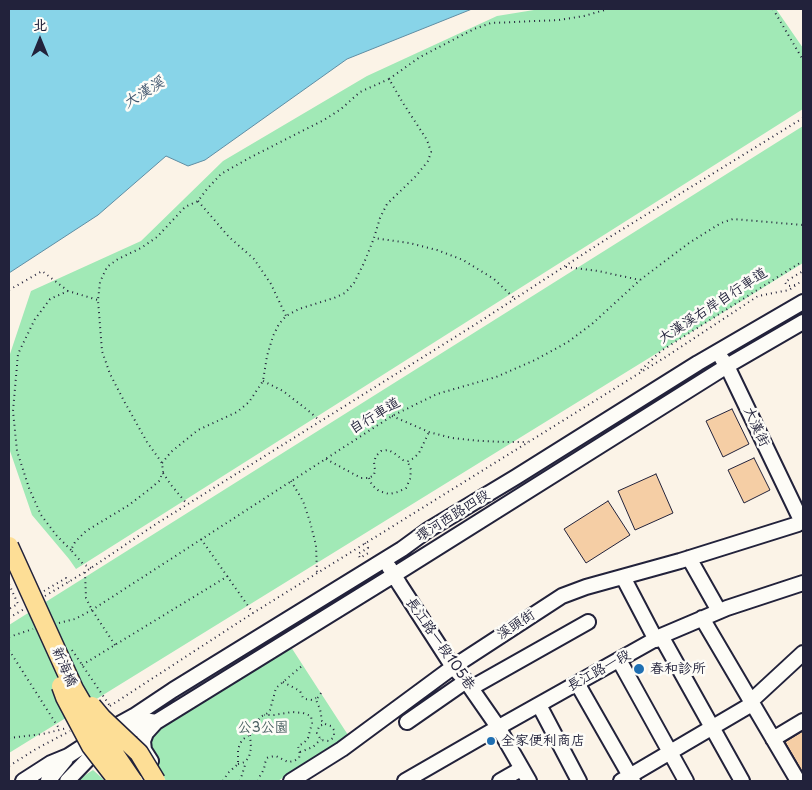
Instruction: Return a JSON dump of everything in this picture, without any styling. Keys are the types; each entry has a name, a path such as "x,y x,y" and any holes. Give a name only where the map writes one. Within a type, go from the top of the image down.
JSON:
{"main road":[{"name":"新海橋","path":"9,546 84,707 133,781"},
{"name":"新海橋","path":"9,567 65,697 91,746 118,781"},
{"path":"64,665 102,718 139,752 156,781"}],"street":[{"name":"環河西路四段","path":"109,737 134,716 173,690 402,549 428,530 516,478 698,363 803,302"},
{"name":"環河西路四段","path":"109,737 150,722 156,722 727,366 803,322"},
{"name":"大漢街","path":"717,352 727,366 800,518 798,524 772,533"},
{"name":"溪頭街","path":"292,781 342,750 453,667 562,596 586,587 772,533"},
{"path":"689,558 719,611"},
{"name":"長江路一段105巷","path":"385,559 453,667 469,685 498,727 525,775"},
{"path":"624,577 742,781"},
{"name":"長江路一段","path":"409,780 498,727 658,638 719,611 803,583"},
{"path":"702,618 751,703 799,777"},
{"path":"407,722 469,685 588,622"},
{"path":"577,683 628,780 751,703 803,653"},
{"path":"619,660 686,781"},
{"path":"539,705 579,781"},
{"path":"773,739 803,721"},
{"path":"156,722 143,741 144,750 163,781"},
{"path":"23,781 51,763 109,737"},
{"path":"67,781 109,737"},
{"path":"109,737 143,781"},
{"path":"48,781 68,756"},
{"path":"500,781 525,775"}],"path":[{"path":"187,504 171,485 163,472 162,463 135,422 110,374 102,351 98,300 100,282 106,267 157,237 186,207 198,201 221,174 250,157 324,120 341,109 360,92 389,79 420,57 474,29 491,23 559,20 584,16 608,9"},
{"path":"773,9 803,60"},
{"path":"162,463 198,430 237,412 249,402 263,381 267,356 273,336 279,324 286,316 299,309 345,293 354,283 364,263 387,204 416,176 428,161 431,152 428,140 389,79"},
{"path":"43,598 187,504 515,299 614,234 803,118"},
{"path":"198,201 229,237 254,258 271,284 286,316"},
{"name":"自行車道","path":"54,624 75,619 92,610 392,416 437,394 496,376 535,360 568,342 592,324 640,280 689,243 721,224 732,219 803,225"},
{"path":"374,238 409,243 437,250 463,260 494,279 515,299"},
{"name":"大漢溪右岸自行車道","path":"638,374 660,351 803,261"},
{"path":"565,266 640,280"},
{"path":"9,290 42,271 68,291 98,300"},
{"path":"795,285 789,286 785,282 803,271"},
{"path":"107,708 253,613 664,358 758,296 789,290 803,280"},
{"path":"68,291 50,299 34,319 18,354 13,411 17,451 29,488 42,515 57,536 83,564 91,568"},
{"path":"263,381 283,392 320,421"},
{"path":"392,416 429,432 452,438 529,442"},
{"path":"326,459 361,478 370,478 374,475 376,456 381,451 388,450 403,460 408,461 419,453 429,432"},
{"path":"370,478 372,485 379,491 389,494 398,492 406,488 410,479 411,470 408,461"},
{"path":"71,550 75,542 86,531 129,505 152,488 163,472"},
{"path":"291,481 303,501 310,522 316,545 317,573"},
{"path":"201,539 253,613"},
{"path":"365,543 368,548 358,554 360,558 370,552"},
{"path":"85,572 86,598 115,645"},
{"path":"82,665 228,576"},
{"path":"43,591 66,578 69,582"},
{"path":"9,584 18,604 9,609"},
{"path":"9,618 26,608"},
{"path":"9,637 39,628"},
{"path":"71,649 110,706"},
{"path":"9,650 60,730"},
{"path":"238,764 238,749 242,740 250,734 260,717 270,710 276,688 303,665"},
{"path":"283,682 300,691 305,699 312,700 321,692"},
{"path":"316,698 322,721 333,728 333,738 328,741 318,736 319,726 325,724"},
{"path":"258,781 267,758 274,756 290,762 300,756 298,746 304,743 309,736 312,721 309,715 303,713 292,712 264,715"},
{"path":"9,738 43,734 68,728"},
{"path":"9,766 76,728"},
{"path":"240,781 251,748 250,734"},
{"path":"300,752 313,747 321,739"},
{"path":"223,781 228,773 238,764 243,764 247,760"}],"green space":[{"path":"540,9 776,9 803,48 803,109 76,569 32,515 9,448 9,357 31,291 141,241 223,161 367,76 497,16"},
{"path":"803,126 803,263 9,753 9,625"},
{"name":"公3公園","path":"291,647 348,735 278,781 166,781 151,757 148,741 156,731"},
{"path":"93,770 104,781 76,781"}],"water":[{"name":"大漢溪","path":"9,9 472,9 347,59 205,160 188,166 166,156 98,215 9,273"}],"building":[{"path":"732,409 749,444 723,457 706,421"},
{"path":"754,458 770,490 744,503 728,470"},
{"path":"656,474 673,513 635,530 618,491"},
{"path":"608,501 630,535 586,563 564,529"},
{"path":"803,731 803,773 785,742"}],"place":[{"name":"春和診所","path":"639,669"},
{"name":"全家便利商店","path":"491,741"}]}
